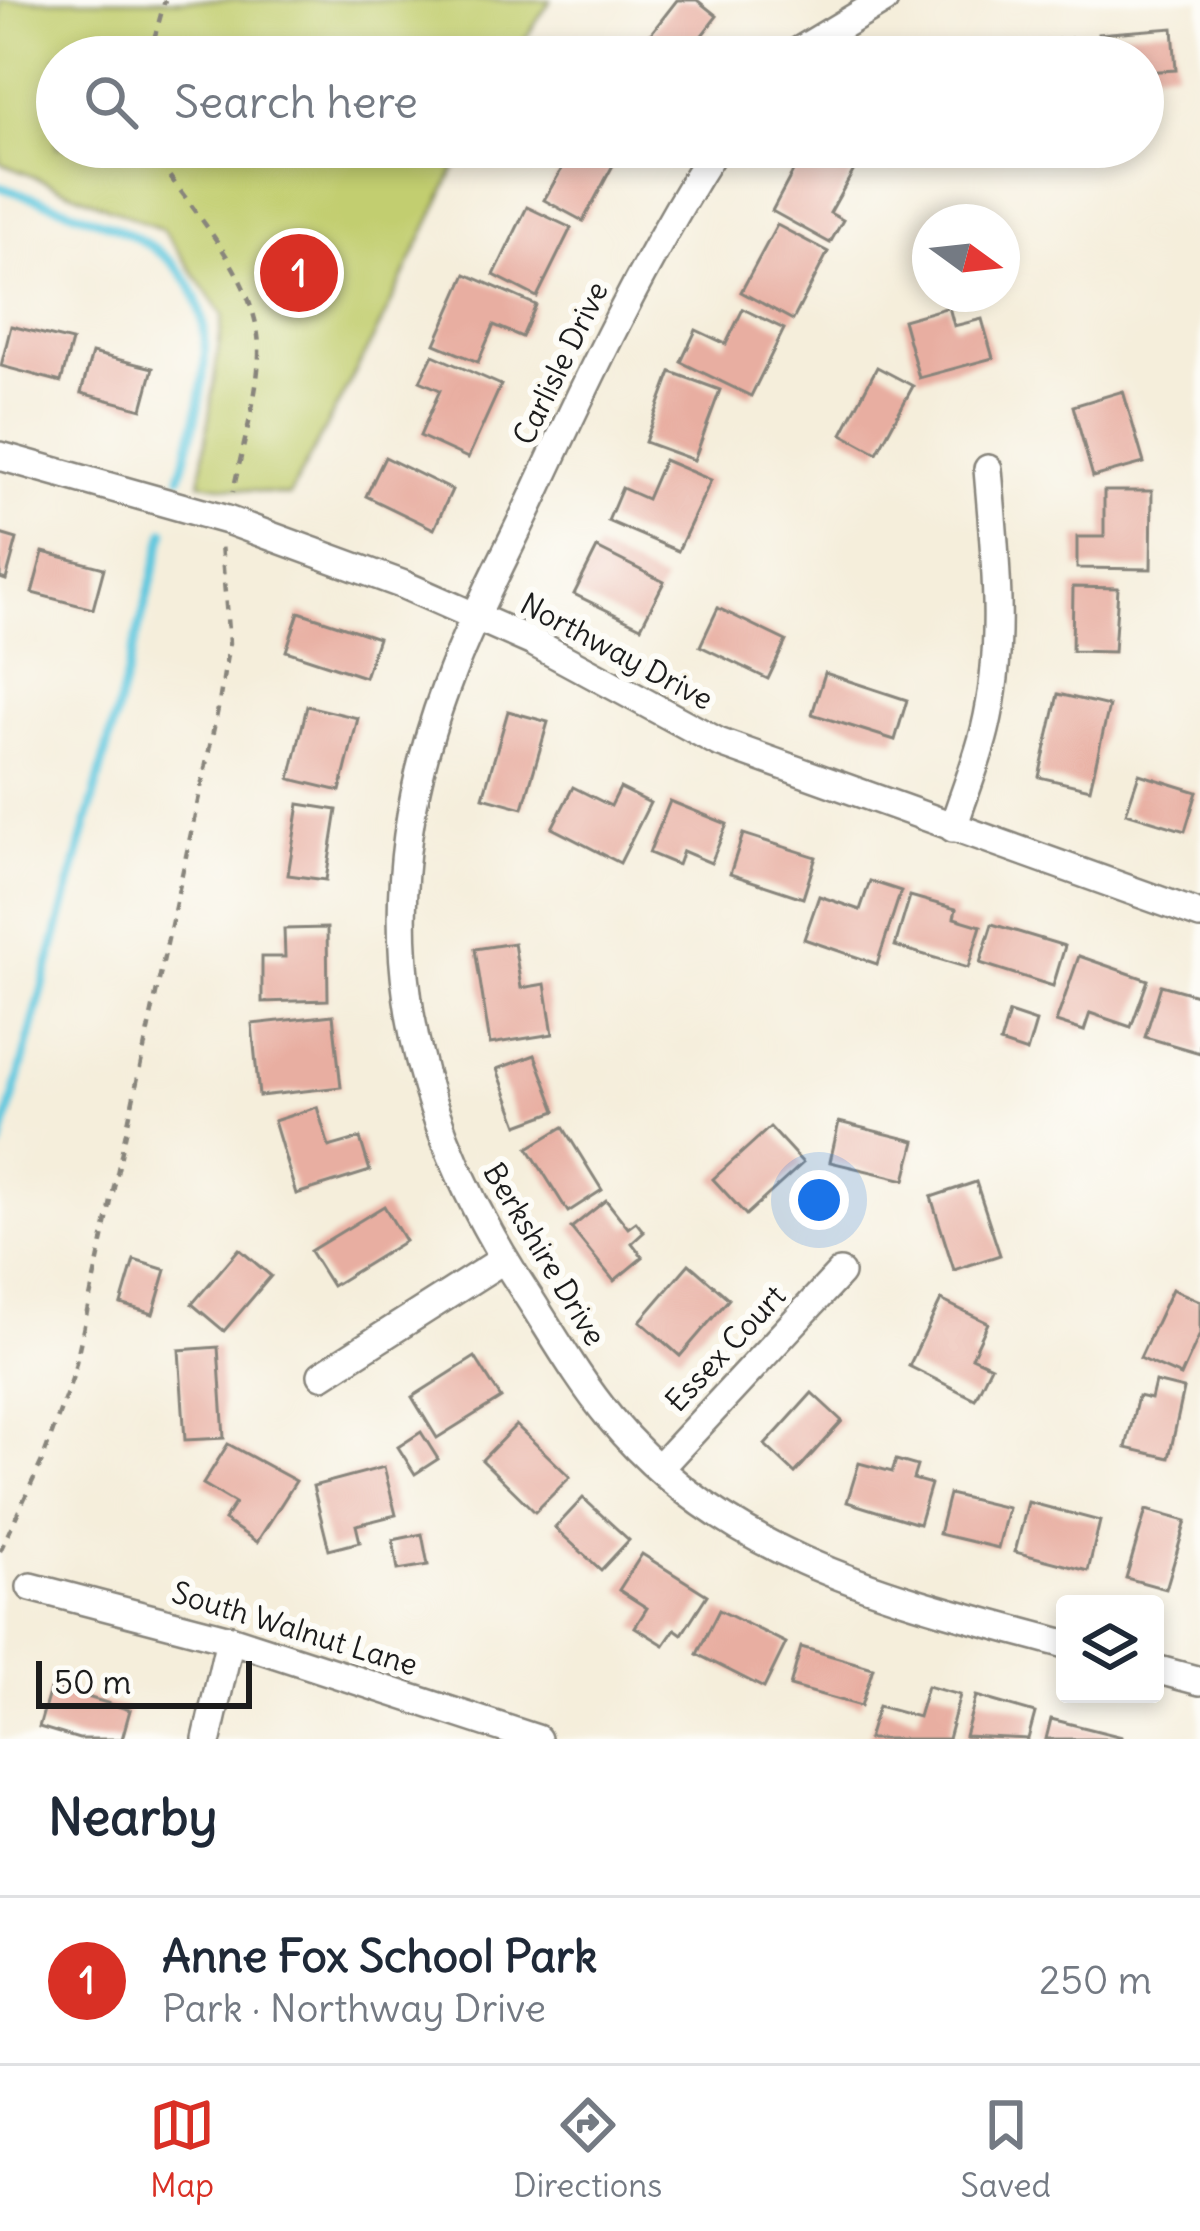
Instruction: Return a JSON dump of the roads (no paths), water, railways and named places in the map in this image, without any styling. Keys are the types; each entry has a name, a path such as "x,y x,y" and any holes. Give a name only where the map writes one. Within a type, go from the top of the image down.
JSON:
{"street":[{"path":"824,36 884,0"},
{"name":"Carlisle Drive","path":"476,615 609,332 704,168"},
{"name":"Northway Drive","path":"0,456 226,520 476,615 718,742 1200,916"},
{"path":"953,828 985,731 993,683 998,589 988,469"},
{"name":"Berkshire Drive","path":"476,615 430,736 406,854 401,912 411,1037 425,1094 504,1259 609,1418 659,1468 744,1533 829,1576 1056,1641"},
{"path":"322,1375 504,1259"},
{"name":"Essex Court","path":"659,1468 840,1273"},
{"name":"South Walnut Lane","path":"31,1587 230,1639 537,1739"},
{"path":"208,1739 230,1639"},
{"path":"1164,1671 1200,1681"}],"waterway":[{"path":"0,187 114,227 155,249 183,275 200,308 205,351 198,406 180,476"},
{"path":"0,1147 165,531"}],"place":[{"name":"Anne Fox School Park","path":"299,273"}]}
